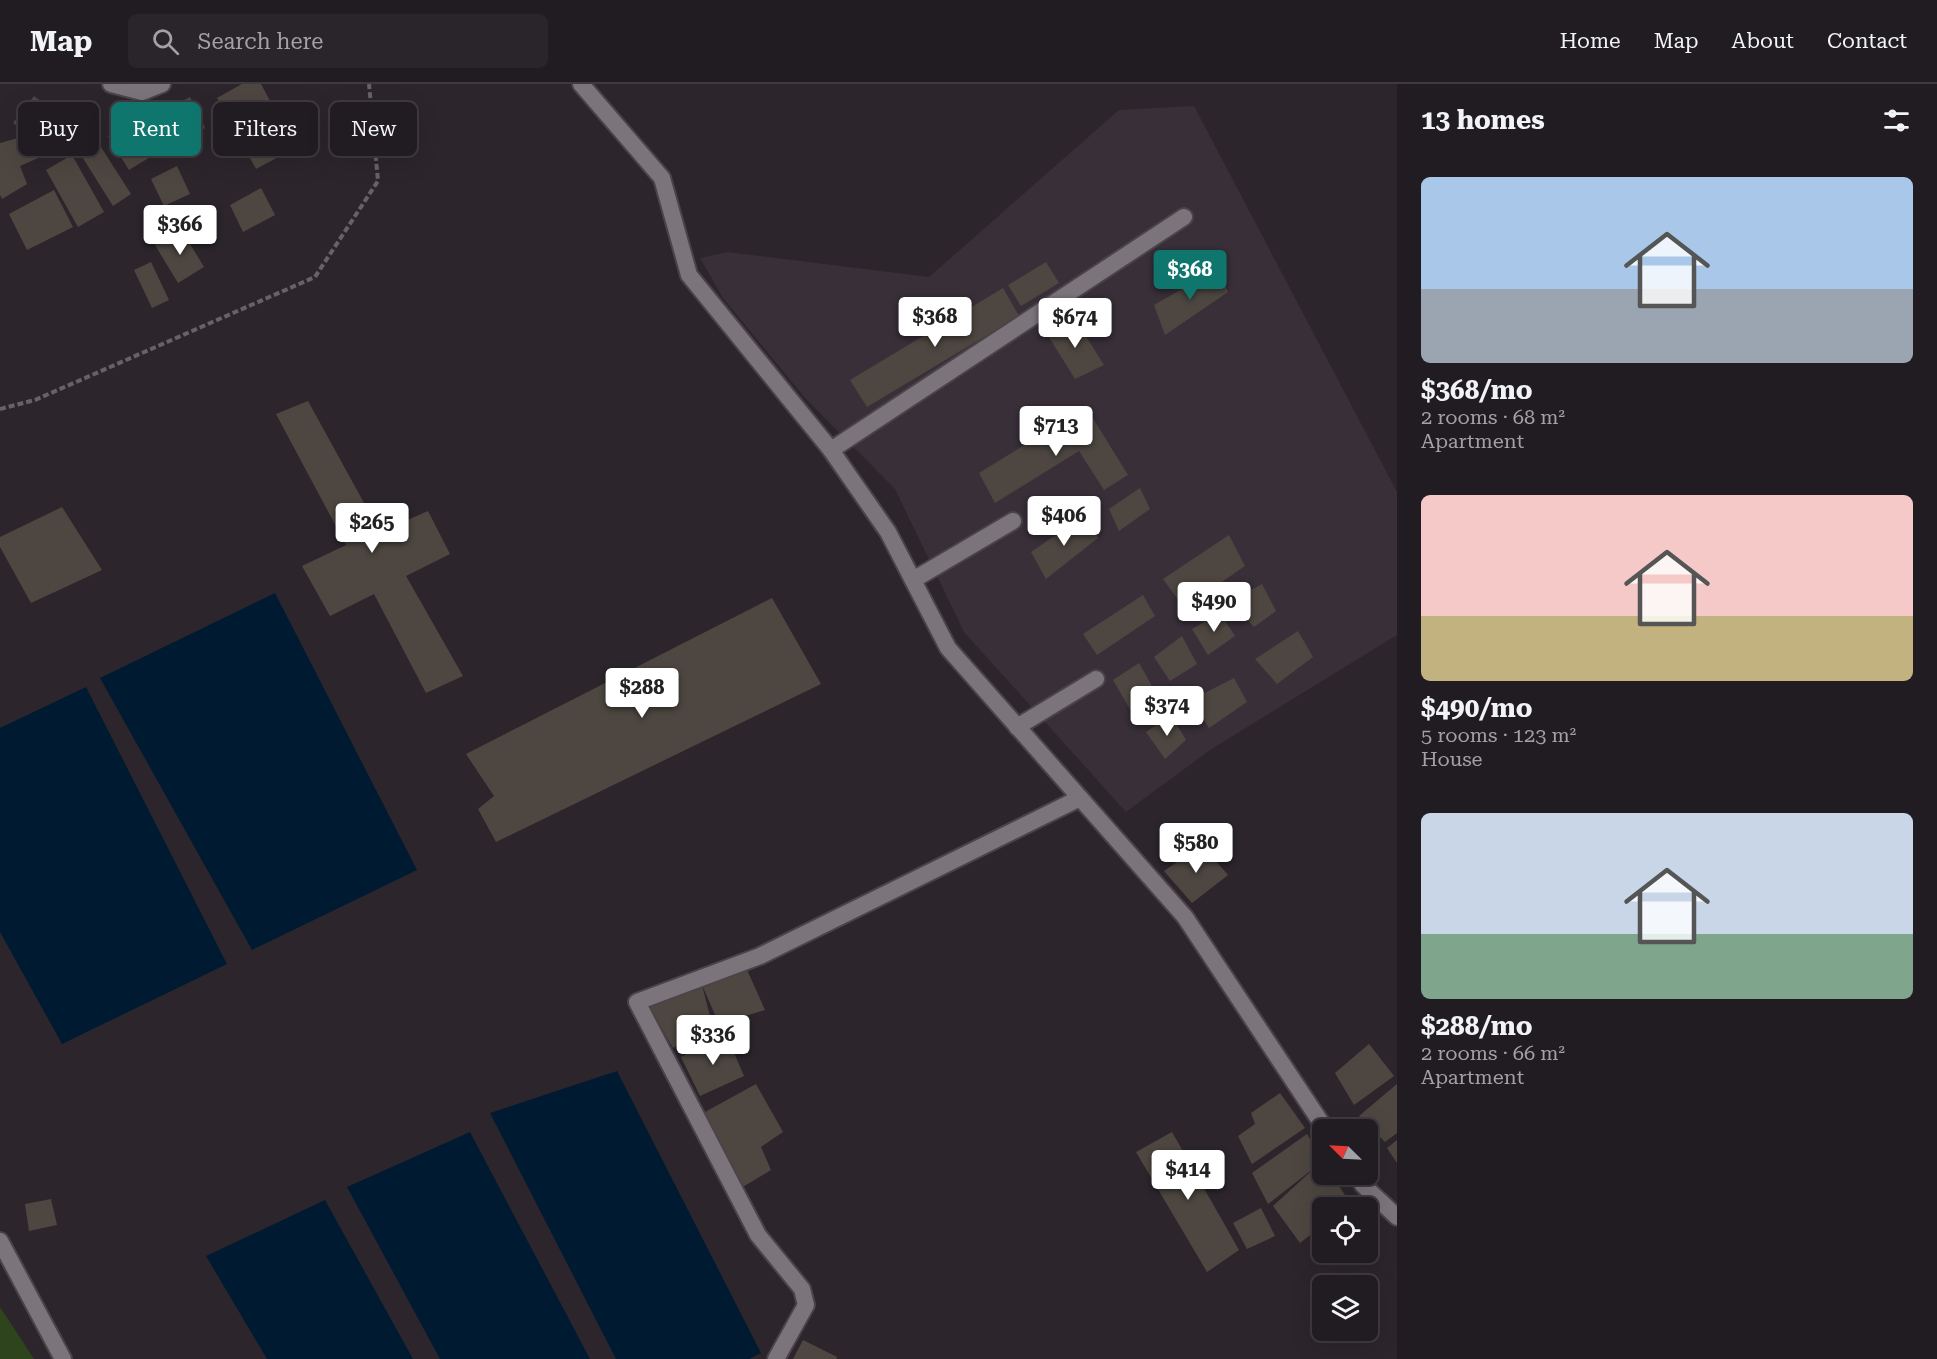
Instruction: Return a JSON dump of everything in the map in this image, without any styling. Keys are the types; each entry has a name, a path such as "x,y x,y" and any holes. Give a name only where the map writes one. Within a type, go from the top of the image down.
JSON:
{"street":[{"path":"111,84 142,92 162,84"},
{"path":"581,84 662,178 689,275 831,450 888,532 948,648 1185,917 1319,1119"},
{"path":"831,450 1184,216"},
{"path":"913,580 1013,521"},
{"path":"1017,727 1096,679"},
{"path":"776,1359 806,1305 802,1289 758,1235 637,1002 760,956 1080,798"},
{"path":"1363,1185 1397,1217"},
{"path":"0,1241 63,1359"}],"path":[{"path":"0,409 35,400 315,277 378,181 369,84"}],"shaded area":[{"path":"1194,106 1397,492 1397,635 1210,750 1126,812 964,632 895,489 805,398 723,298 700,258 727,252 929,277 1119,110"}],"green space":[{"path":"0,1307 34,1359 0,1359"}],"water":[{"path":"275,593 417,870 252,950 100,678"},
{"path":"86,687 227,964 62,1044 0,932 0,728"},
{"path":"617,1071 761,1353 749,1359 616,1359 490,1113"},
{"path":"470,1132 590,1359 440,1359 347,1187"},
{"path":"325,1200 413,1359 267,1359 206,1256"}],"building":[{"path":"242,84 261,84 271,102 219,102 217,98"},
{"path":"34,96 42,102 29,102"},
{"path":"190,97 192,102 180,102"},
{"path":"18,117 18,127 13,123"},
{"path":"18,138 18,156 43,156 20,166 27,184 2,199 0,195 0,143"},
{"path":"99,144 131,194 113,206 82,156 99,156"},
{"path":"73,156 104,212 78,227 46,170"},
{"path":"120,156 152,156 129,170"},
{"path":"249,156 280,156 256,169"},
{"path":"177,166 190,194 164,206 151,179"},
{"path":"261,188 275,215 243,232 230,205"},
{"path":"54,190 73,227 27,250 9,214"},
{"path":"181,229 204,267 178,283 155,245"},
{"path":"151,262 169,300 152,308 134,270"},
{"path":"1046,262 1059,283 1021,306 1008,285"},
{"path":"1217,269 1228,292 1165,335 1154,305"},
{"path":"1003,288 1019,316 867,407 850,380"},
{"path":"1074,317 1104,365 1075,379 1047,334"},
{"path":"308,401 380,532 428,511 450,554 406,576 463,676 426,693 374,594 330,616 302,566 346,545 276,414"},
{"path":"1086,407 1128,475 1104,490 1079,451 995,503 979,473"},
{"path":"1140,488 1150,509 1119,531 1109,509"},
{"path":"62,507 102,570 31,603 0,547 0,537"},
{"path":"1085,515 1098,538 1046,579 1031,552"},
{"path":"1229,535 1245,566 1184,608 1163,579"},
{"path":"1262,584 1276,611 1254,627 1231,601"},
{"path":"1143,595 1155,616 1097,655 1083,634"},
{"path":"772,598 821,684 496,842 478,809 494,796 466,754"},
{"path":"1220,613 1235,636 1208,655 1192,629"},
{"path":"1298,631 1313,657 1277,684 1255,659"},
{"path":"1182,636 1197,664 1170,681 1154,657"},
{"path":"1139,663 1156,693 1131,711 1113,680"},
{"path":"1234,678 1247,702 1209,728 1191,700"},
{"path":"1171,715 1186,740 1165,759 1146,732"},
{"path":"1202,845 1228,875 1192,903 1164,871"},
{"path":"744,963 765,1010 719,1024 702,985 712,1024 673,1048 648,1004"},
{"path":"726,1034 744,1076 700,1096 681,1057"},
{"path":"1369,1044 1394,1076 1354,1105 1335,1073"},
{"path":"756,1084 783,1132 761,1147 771,1170 741,1188 705,1112"},
{"path":"1397,1084 1397,1133 1385,1142 1378,1135 1378,1119 1362,1119 1359,1116"},
{"path":"1280,1093 1305,1128 1252,1164 1238,1136 1255,1124 1251,1113"},
{"path":"1172,1132 1239,1250 1207,1272 1136,1152"},
{"path":"1307,1134 1312,1143 1312,1170 1268,1204 1252,1173"},
{"path":"1397,1140 1397,1163 1387,1148"},
{"path":"1312,1170 1312,1185 1338,1185 1346,1197 1312,1197 1312,1234 1300,1243 1273,1206"},
{"path":"51,1199 57,1225 29,1231 25,1204"},
{"path":"1261,1208 1275,1236 1247,1249 1233,1223"},
{"path":"803,1340 837,1357 836,1359 793,1359"}]}
